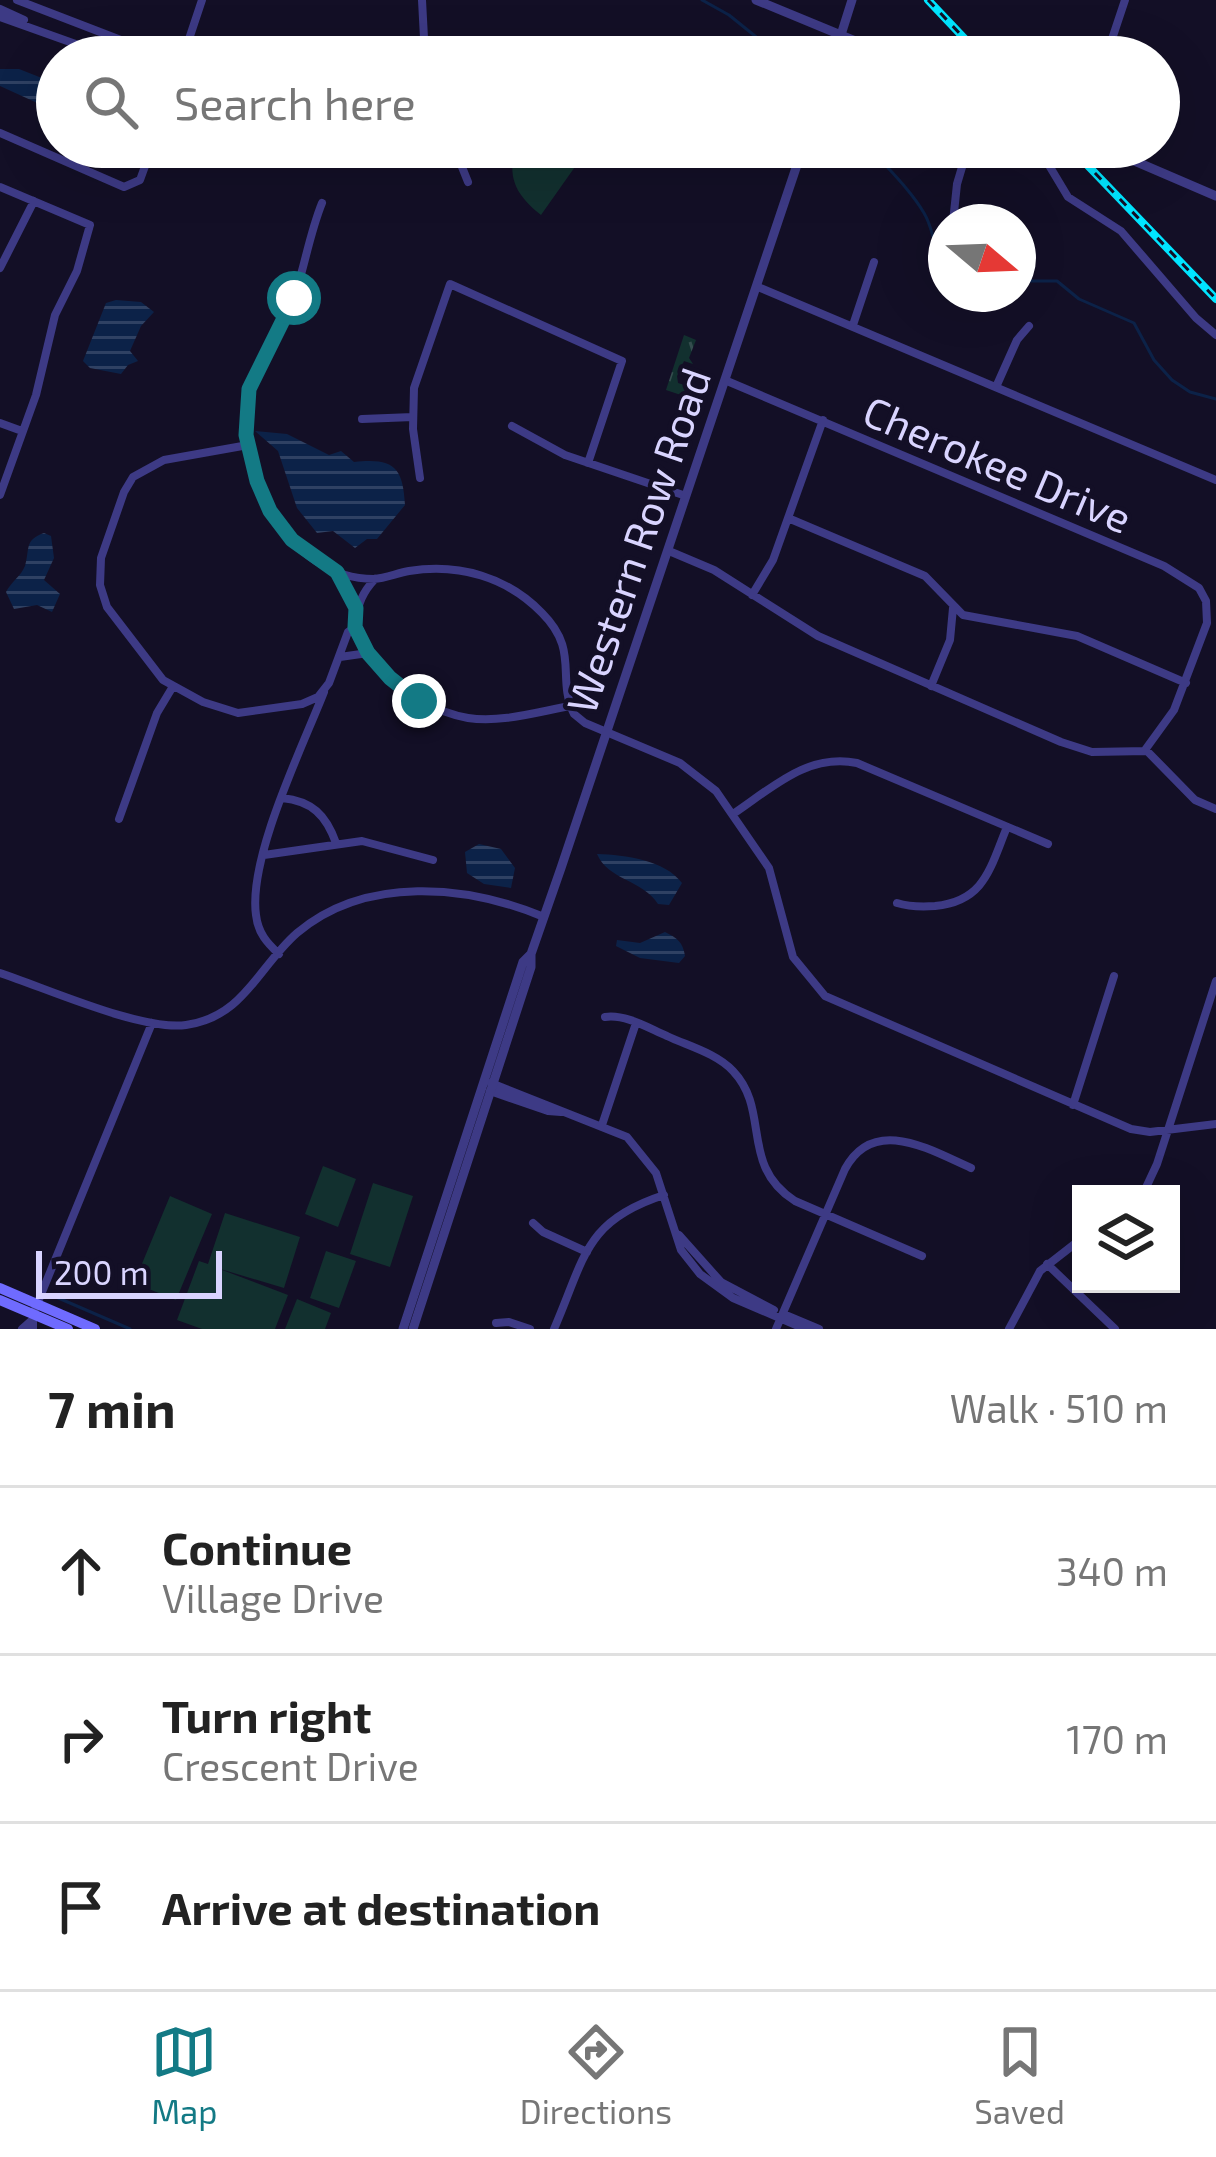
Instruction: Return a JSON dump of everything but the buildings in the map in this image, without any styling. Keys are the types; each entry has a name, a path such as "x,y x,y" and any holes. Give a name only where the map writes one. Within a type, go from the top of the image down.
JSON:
{"main road":[{"path":"0,1288 33,1317 95,1329"},
{"path":"0,1300 68,1329"}],"street":[{"path":"17,0 110,36"},
{"path":"190,36 202,0"},
{"path":"422,0 424,36"},
{"path":"756,0 841,35 852,0"},
{"path":"772,0 801,19"},
{"path":"1113,36 1125,0"},
{"path":"0,13 57,36"},
{"path":"0,133 36,149"},
{"path":"80,168 124,187 140,180 144,168"},
{"path":"462,168 468,182"},
{"name":"Western Row Road","path":"413,1329 523,962 531,954 544,917 796,168"},
{"path":"954,204 961,168"},
{"path":"1051,168 1068,197 1112,223 1216,335"},
{"path":"1151,168 1216,196"},
{"path":"0,187 90,225 52,327 36,395 0,495"},
{"path":"0,268 34,201"},
{"path":"322,203 289,310 249,389 248,446 260,490 275,519 302,550 337,572 375,579 421,569 453,568 484,575 538,609 561,638 570,706 577,718 696,773 733,814 775,880 793,957 825,996 1131,1129 1216,1124"},
{"path":"853,325 874,262"},
{"path":"419,478 413,417 416,379 448,284 622,361 588,463"},
{"path":"758,287 1216,480"},
{"path":"996,387 1017,340 1029,326"},
{"name":"Cherokee Drive","path":"727,381 1176,572 1199,588 1211,625"},
{"path":"362,419 413,417"},
{"path":"752,595 773,560 823,420"},
{"path":"0,423 22,431"},
{"path":"512,426 588,463 687,497"},
{"path":"248,446 164,460 140,471 124,493 105,545 99,576 107,607 172,688 220,709 242,713 302,704 324,691"},
{"path":"788,518 925,577 953,608 972,617 1077,636 1186,682"},
{"path":"669,551 714,570 818,636 931,686 1088,751 1145,750 1195,800 1216,808"},
{"path":"337,572 356,608"},
{"path":"375,579 360,595 355,627 368,653 412,696 449,713 495,719 570,706"},
{"path":"931,686 950,640 953,608"},
{"path":"1145,750 1174,710 1211,625"},
{"path":"279,954 263,938 256,919 255,890 282,798 348,632 355,627"},
{"path":"339,657 368,653"},
{"path":"119,819 157,713 172,688"},
{"path":"733,814 797,770 838,760 857,763 1048,844"},
{"path":"282,798 321,813 336,844"},
{"path":"897,903 915,907 952,904 972,894 984,880 1007,827"},
{"path":"264,855 376,843 433,860"},
{"path":"0,973 152,1023 186,1025 220,1015 248,993 297,934 329,914 398,892 471,894 544,917"},
{"path":"1073,1105 1114,976"},
{"path":"1147,1185 1216,981"},
{"path":"605,1017 637,1023 712,1056 734,1073 748,1096 768,1177 783,1193 922,1256"},
{"path":"22,1329 33,1317 152,1023"},
{"path":"602,1125 637,1023"},
{"path":"488,1086 627,1137 644,1153 677,1233 721,1282 805,1329"},
{"name":"Western Row Road","path":"403,1329 488,1086"},
{"path":"776,1329 849,1160 862,1147 879,1139 906,1141 970,1168"},
{"path":"554,1329 587,1252 613,1217 664,1195"},
{"path":"533,1222 543,1232 587,1252"},
{"path":"1009,1329 1027,1290 1047,1264 1072,1246"},
{"path":"1047,1264 1114,1329"},
{"path":"782,1316 820,1329"},
{"path":"496,1323 530,1329"}],"green space":[{"path":"512,168 574,168 541,215 516,186"},
{"path":"684,335 696,340 689,358 693,364 684,361 677,376 678,383 693,388 690,398 666,390"},
{"path":"323,1166 356,1179 338,1227 305,1214"},
{"path":"373,1183 413,1196 390,1267 350,1254"},
{"path":"170,1196 212,1214 176,1300 134,1283"},
{"path":"225,1213 300,1237 284,1288 217,1268 288,1295 275,1329 202,1329 177,1320 199,1261 208,1264"},
{"path":"326,1251 356,1261 339,1308 310,1298"},
{"path":"297,1299 331,1313 325,1329 285,1329"}],"water":[{"path":"0,69 36,76 36,102 0,86"},
{"path":"141,302 154,312 141,326 130,351 138,361 121,374 90,368 83,361 106,303"},
{"path":"255,431 287,434 329,455 341,451 354,462 387,464 402,481 405,505 377,539 367,539 355,548 333,531 317,533 297,508 278,451"},
{"path":"44,533 51,536 54,558 44,580 60,594 52,612 37,605 14,609 6,592 25,566 31,542"},
{"path":"479,844 501,849 515,868 511,888 484,884 467,873 465,852"},
{"path":"597,854 655,864 682,883 669,905 658,904 609,869"},
{"path":"665,932 683,947 685,956 679,963 640,958 616,946 617,940 640,943"}],"waterway":[{"path":"702,0 755,36"},
{"path":"888,168 928,220"},
{"path":"1036,281 1057,281 1079,299 1134,323 1154,360 1172,380 1190,392 1216,399"},
{"path":"56,1297 130,1329"}],"railway":[{"path":"928,0 962,36"},
{"path":"1090,168 1216,299"}],"route":[{"path":"294,298 249,389 246,435 257,481 270,511 292,540 337,572 356,608 355,627 368,653 419,701"}]}
